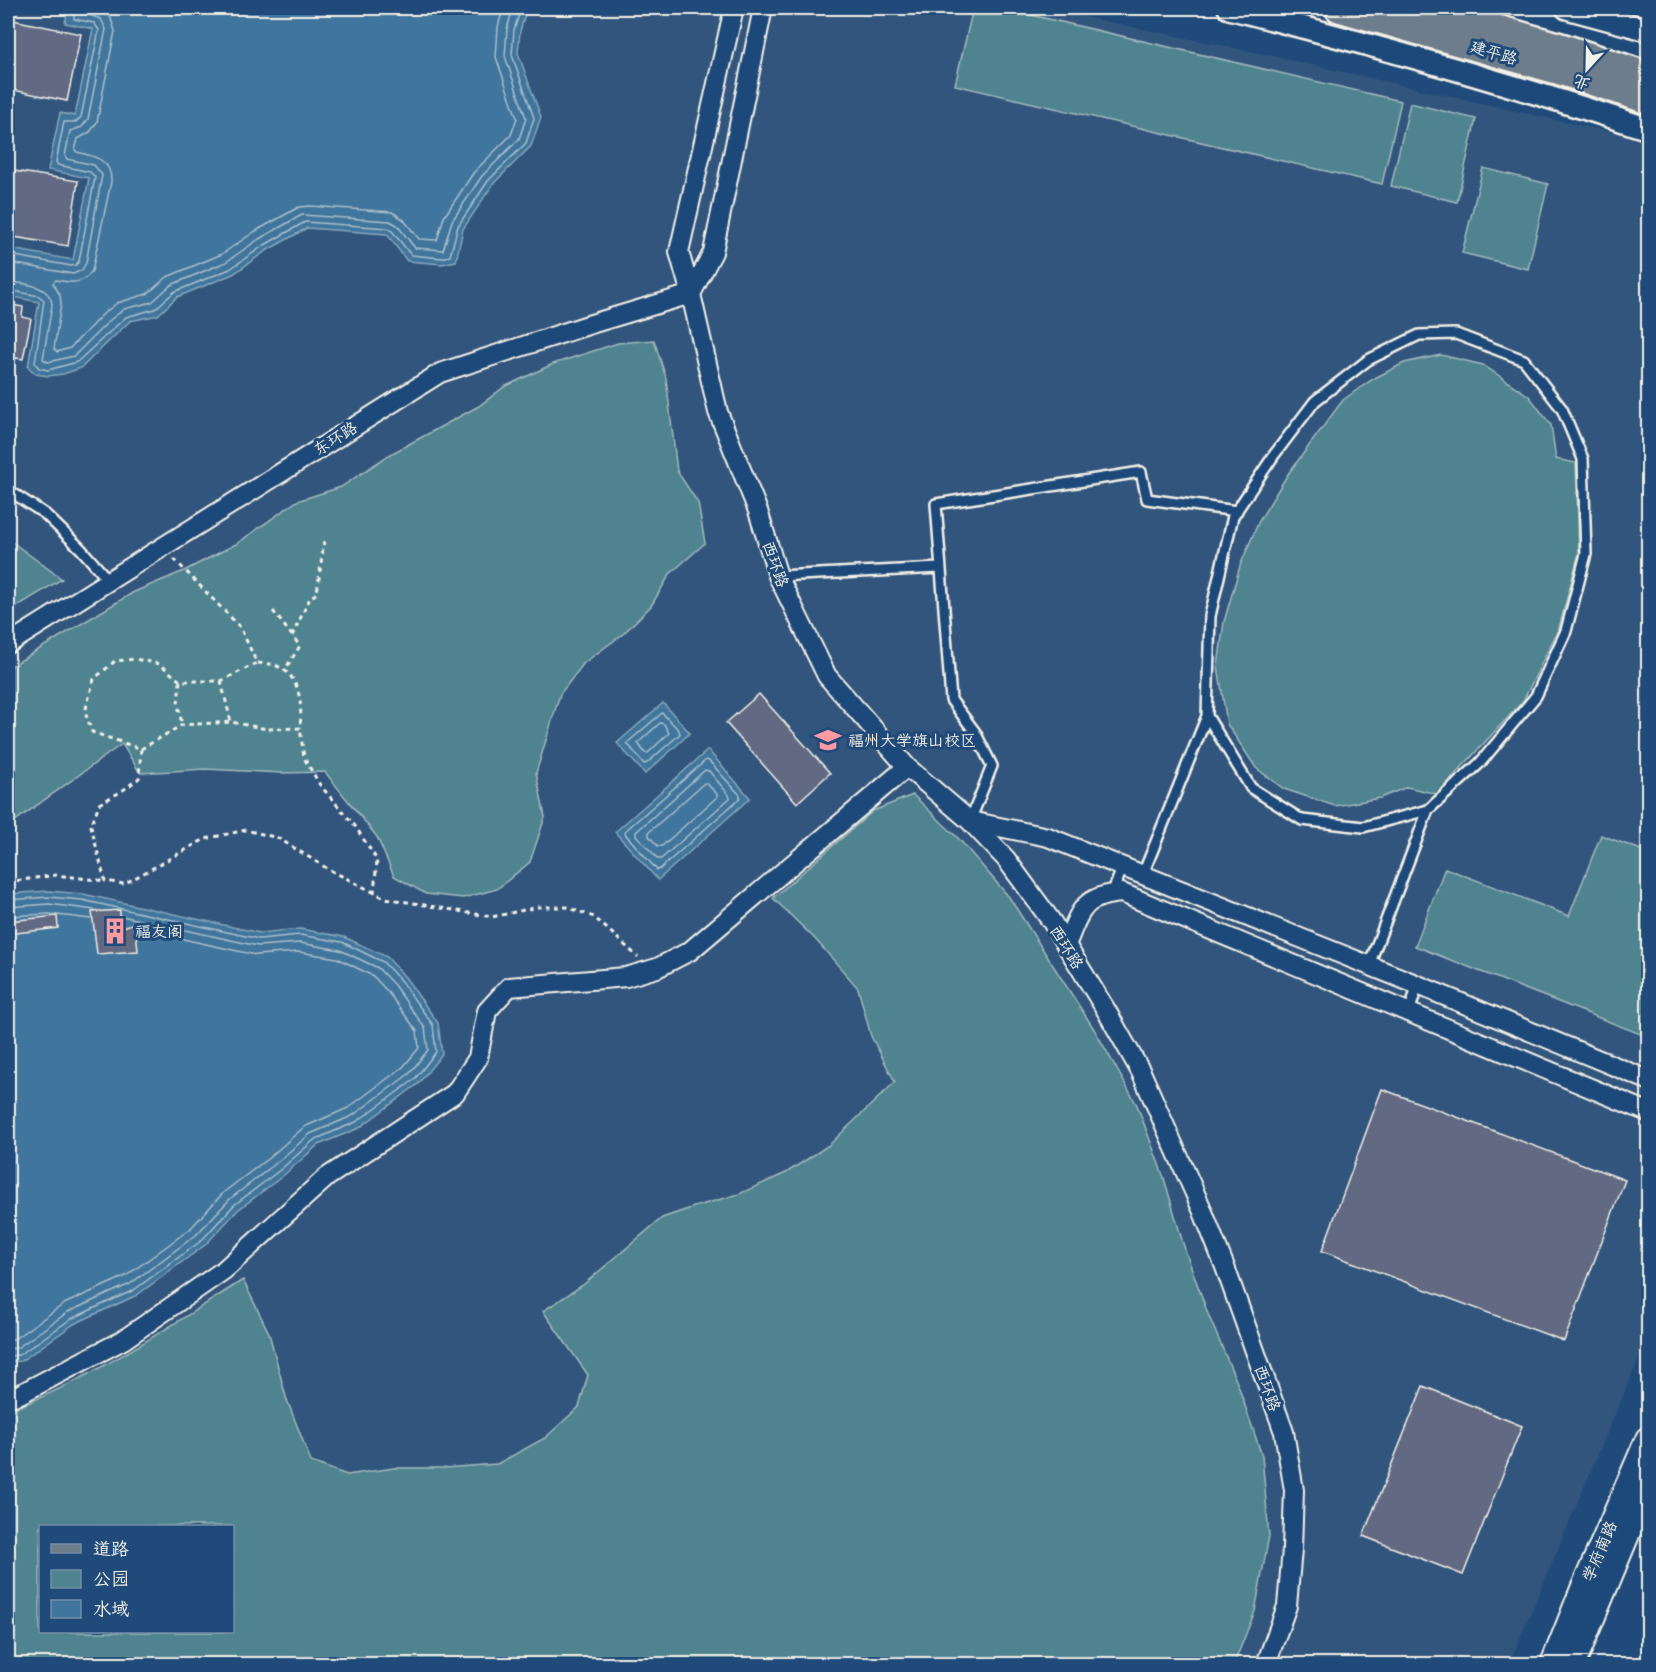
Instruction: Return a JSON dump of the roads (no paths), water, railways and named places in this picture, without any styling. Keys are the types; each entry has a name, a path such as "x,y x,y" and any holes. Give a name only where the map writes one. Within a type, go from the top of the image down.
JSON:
{"main road":[{"name":"建平路","path":"1339,8 1502,54 1648,100"},
{"name":"建平路","path":"1424,8 1564,48 1648,76"},
{"name":"学府南路","path":"1553,1665 1587,1579 1648,1439"},
{"name":"学府南路","path":"1573,1665 1648,1485"}],"street":[{"name":"西环路","path":"734,8 679,252 718,412 758,511 778,576 827,676 907,767 970,821 1006,859 1052,922 1141,1072 1225,1267 1284,1432 1294,1490 1292,1549 1287,1606 1266,1665"},
{"path":"691,294 713,252 763,8"},
{"path":"1229,8 1453,68 1549,96 1648,129"},
{"path":"1567,8 1648,30"},
{"name":"东环路","path":"8,644 440,373 691,294"},
{"path":"8,1398 123,1341 224,1270 327,1177 455,1093 478,1058 487,1011 509,987 626,977 650,970 690,951 907,767"},
{"path":"970,821 1048,837 1369,965 1648,1080"},
{"path":"1066,945 1082,908 1102,895 1122,893 1648,1112"}],"lane":[{"path":"1143,874 1207,716 1210,616 1233,516 1274,455 1315,401 1368,360 1419,335 1456,334 1524,360 1562,409 1583,459 1586,554 1566,631 1536,696 1480,764 1428,810 1363,827 1302,820 1251,788 1207,716"},
{"path":"970,821 992,766 975,732 951,700 936,504 1141,472 1148,499 1237,511"},
{"path":"8,490 45,514 81,549 109,581"},
{"path":"778,576 940,568"},
{"path":"1369,965 1428,810"},
{"path":"1112,894 1123,866"},
{"path":"1409,1012 1418,985"}],"water":[{"path":"68,8 527,8 520,31 518,53 541,117 531,146 493,184 463,229 456,261 442,264 407,261 387,234 307,228 266,251 233,274 177,297 158,315 130,321 81,368 48,376 36,374 28,367 39,302 8,296 8,263 11,249 73,260 89,178 48,170 60,113 75,116 93,29 65,23"},
{"path":"663,703 690,733 645,774 617,743"},
{"path":"708,750 750,798 658,880 615,832"},
{"path":"49,891 83,894 260,933 300,929 344,937 387,957 405,977 438,1023 442,1054 418,1084 359,1128 318,1145 284,1175 238,1210 205,1245 137,1295 74,1324 21,1361 8,1362 8,894"}],"place":[{"name":"福州大学旗山校区","path":"828,740"},
{"name":"福友阁","path":"115,931"}]}
